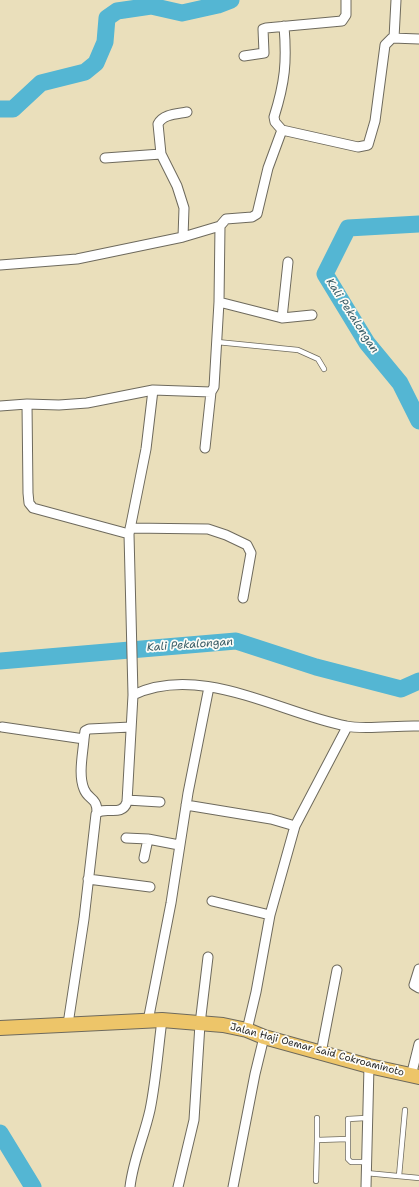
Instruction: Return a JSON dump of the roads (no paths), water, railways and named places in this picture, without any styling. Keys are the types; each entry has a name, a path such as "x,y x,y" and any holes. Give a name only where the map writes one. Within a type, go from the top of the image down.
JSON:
{"main road":[{"name":"Jalan Haji Oemar Said Cokroaminoto","path":"0,1028 68,1024 148,1022 162,1020 223,1025 247,1030 264,1037 368,1066 415,1077"}],"street":[{"path":"244,56 264,53 263,30 284,26 342,21 346,15 346,0"},
{"path":"394,38 396,0"},
{"path":"284,26 286,55 285,78 274,116 275,122 282,130 358,147 368,145 375,121 385,45 394,38 419,39"},
{"path":"183,237 184,208 180,194 161,154 158,129 160,120 187,112"},
{"path":"0,265 77,259 183,237 220,226 226,219 252,218 257,214 268,168 282,130"},
{"path":"105,158 161,154"},
{"path":"205,448 211,392 214,387 219,302 220,226"},
{"path":"282,318 288,262"},
{"path":"219,302 282,318 312,315"},
{"path":"0,406 87,402 153,390 211,392"},
{"path":"97,812 120,810 125,807 127,800 134,695 132,670 133,624 129,531 146,449 153,390"},
{"path":"27,404 28,493 29,503 33,508 129,531 208,529 226,535 247,545 251,554 242,598"},
{"path":"134,695 155,687 182,684 209,687 347,727 419,726"},
{"path":"148,1022 171,903 186,805 209,687"},
{"path":"2,727 84,739"},
{"path":"68,1024 95,817 97,812 96,802 84,789 82,776 85,731 89,728 131,727"},
{"path":"247,1030 256,992 270,915 295,826 347,727"},
{"path":"127,800 160,802"},
{"path":"186,805 271,819 295,826"},
{"path":"126,838 148,839 179,845"},
{"path":"144,858 148,839"},
{"path":"88,879 150,887"},
{"path":"212,901 270,915"},
{"path":"178,1187 194,1120 200,1024 208,957"},
{"path":"419,969 413,983 419,988"},
{"path":"321,1053 337,970"},
{"path":"130,1187 136,1154 152,1101 162,1020"},
{"path":"233,1187 255,1074 264,1037"},
{"path":"415,1077 419,1044"},
{"path":"366,1187 368,1066"}],"lane":[{"path":"217,342 298,350 318,359 324,369"},
{"path":"399,1176 405,1110"},
{"path":"316,1118 316,1181"},
{"path":"366,1118 348,1119 348,1159 351,1162 366,1162"},
{"path":"316,1140 348,1139"},
{"path":"366,1173 419,1178"}],"waterway":[{"path":"0,109 13,109 41,83 85,72 96,63 105,42 107,18 117,11 151,6 182,13 218,5 231,0"},
{"name":"Kali Pekalongan","path":"419,224 348,228 325,274 367,343 400,383 419,421"},
{"name":"Kali Pekalongan","path":"0,661 236,641 316,667 401,689 419,681"},
{"path":"0,1133 33,1187"}]}
